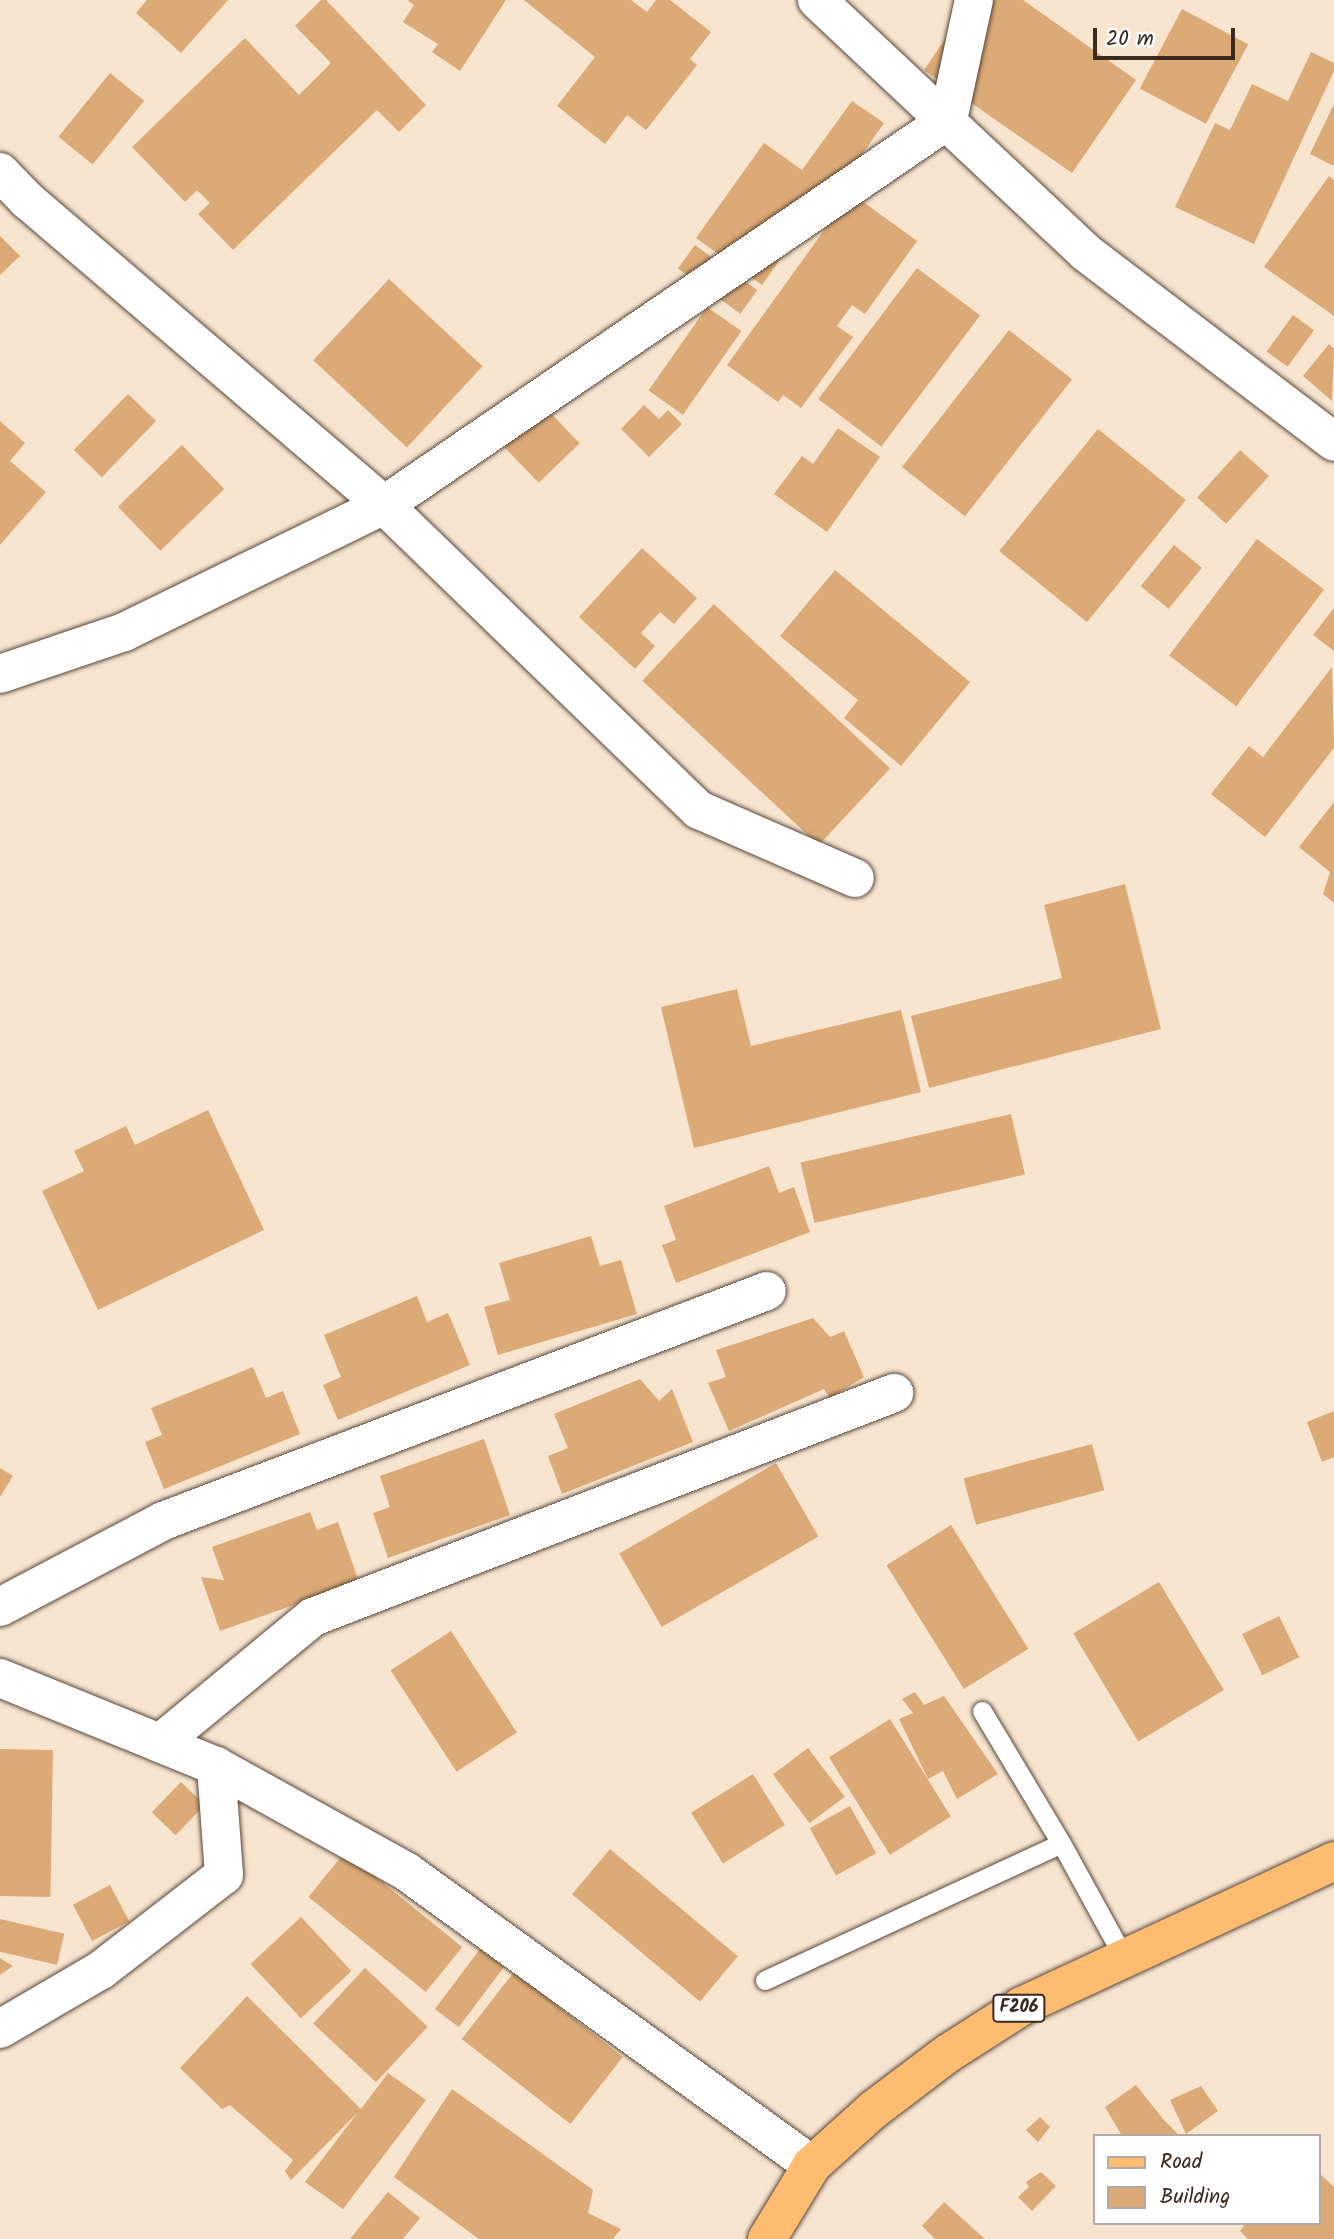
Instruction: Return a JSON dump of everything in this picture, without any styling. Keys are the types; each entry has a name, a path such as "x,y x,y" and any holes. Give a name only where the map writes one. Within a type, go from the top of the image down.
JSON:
{"main road":[{"name":"F206","path":"767,2239 812,2165 873,2110 958,2048 1022,2006 1125,1961 1334,1861"}],"street":[{"path":"817,0 948,120 1085,252 1334,442"},
{"path":"0,674 124,632 384,505 948,120 974,0"},
{"path":"0,172 27,200 384,505 699,810 855,878"},
{"path":"0,1607 163,1521 767,1291"},
{"path":"160,1743 313,1617 894,1393"},
{"path":"0,1678 216,1766 407,1872 812,2165"},
{"path":"0,2029 101,1970 224,1875 216,1766"}],"lane":[{"path":"982,1711 1062,1843 1125,1961"},
{"path":"765,1980 1062,1843"}],"building":[{"path":"147,0 228,0 181,53 136,13"},
{"path":"321,0 326,0 426,105 399,132 377,110 233,250 198,214 210,203 197,190 185,202 132,147 245,38 299,95 331,63 295,26"},
{"path":"407,0 506,0 460,71 432,52 438,44 403,22 414,5"},
{"path":"524,0 631,0 647,12 656,0 670,0 711,32 690,59 697,65 646,130 627,115 605,144 557,106 595,57"},
{"path":"972,0 1023,0 1136,80 1072,173 924,70"},
{"path":"1182,9 1248,44 1206,124 1140,88"},
{"path":"1311,52 1334,63 1334,71 1254,244 1175,207 1215,123 1230,130 1252,84 1288,101"},
{"path":"110,73 144,101 93,164 58,137"},
{"path":"852,101 884,123 837,190 832,186 762,285 696,238 764,143 802,170"},
{"path":"1334,104 1334,166 1310,154"},
{"path":"1329,176 1334,180 1334,316 1264,267"},
{"path":"851,193 917,241 865,314 852,305 837,326 853,337 801,408 783,395 778,402 727,365"},
{"path":"0,236 20,256 0,275"},
{"path":"695,245 757,290 740,314 678,268"},
{"path":"917,268 980,316 881,447 818,399"},
{"path":"389,279 483,366 407,447 313,360"},
{"path":"707,307 741,331 683,415 648,391"},
{"path":"1293,315 1314,330 1288,367 1267,351"},
{"path":"1009,330 1072,379 965,516 902,467"},
{"path":"1329,344 1334,349 1332,401 1303,376"},
{"path":"128,394 156,421 102,477 74,450"},
{"path":"538,400 580,443 539,483 497,440"},
{"path":"644,405 659,419 668,410 682,424 649,457 621,429"},
{"path":"0,421 25,443 10,461 46,492 0,545"},
{"path":"838,428 880,457 827,532 774,494 802,456 813,464"},
{"path":"1098,429 1186,500 1087,622 999,551"},
{"path":"182,445 224,489 160,551 118,507"},
{"path":"1240,450 1269,476 1226,524 1197,498"},
{"path":"1257,539 1324,590 1236,706 1169,656"},
{"path":"1174,545 1202,568 1169,609 1141,586"},
{"path":"642,548 697,598 674,624 660,612 641,633 655,646 635,669 579,617"},
{"path":"835,570 970,682 901,766 844,718 858,700 780,636"},
{"path":"714,604 890,768 819,845 642,681"},
{"path":"1334,608 1334,651 1313,635"},
{"path":"1332,667 1334,748 1265,837 1211,794 1249,746 1263,757"},
{"path":"1334,802 1334,903 1323,894 1330,872 1299,847"},
{"path":"1125,884 1161,1029 929,1088 911,1016 1062,978 1044,905"},
{"path":"737,989 751,1046 901,1010 921,1092 694,1148 661,1007"},
{"path":"208,1110 264,1230 98,1310 42,1191 84,1171 74,1151 126,1126 135,1145"},
{"path":"1011,1114 1025,1174 814,1223 801,1163"},
{"path":"769,1166 779,1193 794,1187 810,1232 676,1283 662,1245 676,1240 664,1206"},
{"path":"591,1236 600,1266 621,1260 637,1314 498,1355 484,1307 510,1300 499,1263"},
{"path":"417,1296 427,1322 448,1313 470,1365 338,1420 323,1385 341,1377 324,1335"},
{"path":"813,1318 830,1337 844,1331 864,1377 830,1398 824,1389 729,1431 708,1383 726,1377 716,1350"},
{"path":"253,1367 266,1398 283,1391 300,1434 164,1489 145,1442 162,1435 151,1408"},
{"path":"640,1379 659,1401 672,1389 693,1442 562,1494 548,1456 568,1448 554,1414"},
{"path":"1334,1411 1334,1457 1322,1462 1307,1422"},
{"path":"484,1439 510,1515 388,1558 373,1513 390,1507 380,1476"},
{"path":"1092,1444 1104,1490 976,1525 964,1478"},
{"path":"776,1463 819,1537 662,1627 619,1554"},
{"path":"0,1468 13,1476 0,1497"},
{"path":"310,1512 317,1530 338,1522 359,1582 220,1631 201,1577 224,1580 212,1547"},
{"path":"951,1525 1028,1649 964,1689 887,1565"},
{"path":"1159,1582 1224,1690 1138,1742 1073,1634"},
{"path":"1279,1616 1299,1657 1262,1675 1242,1634"},
{"path":"451,1631 517,1732 457,1772 391,1670"},
{"path":"915,1692 924,1705 944,1696 998,1774 957,1799 943,1771 928,1779 899,1719 913,1713 902,1699"},
{"path":"890,1719 951,1817 890,1855 829,1757"},
{"path":"808,1748 845,1797 810,1823 773,1774"},
{"path":"0,1749 53,1750 50,1897 0,1896"},
{"path":"753,1774 785,1825 723,1864 691,1813"},
{"path":"181,1782 205,1805 176,1835 152,1812"},
{"path":"850,1806 876,1853 836,1876 810,1828"},
{"path":"610,1849 738,1956 700,2002 572,1894"},
{"path":"345,1852 462,1947 426,1992 308,1897"},
{"path":"110,1885 129,1921 92,1941 73,1905"},
{"path":"301,1917 351,1971 301,2018 251,1964"},
{"path":"0,1919 64,1934 57,1965 0,1952"},
{"path":"480,1949 504,1967 459,2027 435,2009"},
{"path":"0,1958 13,1966 0,1975"},
{"path":"365,1968 428,2027 376,2082 313,2024"},
{"path":"514,1972 623,2057 570,2124 462,2039"},
{"path":"247,1996 361,2109 388,2073 426,2100 343,2209 305,2182 358,2112 291,2180 285,2171 293,2160 230,2105 222,2109 180,2068"},
{"path":"1136,2085 1178,2134 1121,2134 1105,2107"},
{"path":"1201,2086 1218,2111 1186,2134 1170,2100"},
{"path":"452,2089 593,2190 588,2213 621,2229 613,2239 479,2239 394,2177"},
{"path":"1040,2117 1050,2127 1038,2142 1026,2130"},
{"path":"1041,2172 1056,2186 1032,2211 1018,2197 1029,2187 1026,2182"},
{"path":"1320,2174 1334,2187 1334,2239 1248,2239 1240,2231 1244,2225 1320,2225"},
{"path":"388,2192 420,2218 403,2239 350,2239"},
{"path":"944,2202 985,2239 935,2239 922,2226"}]}
